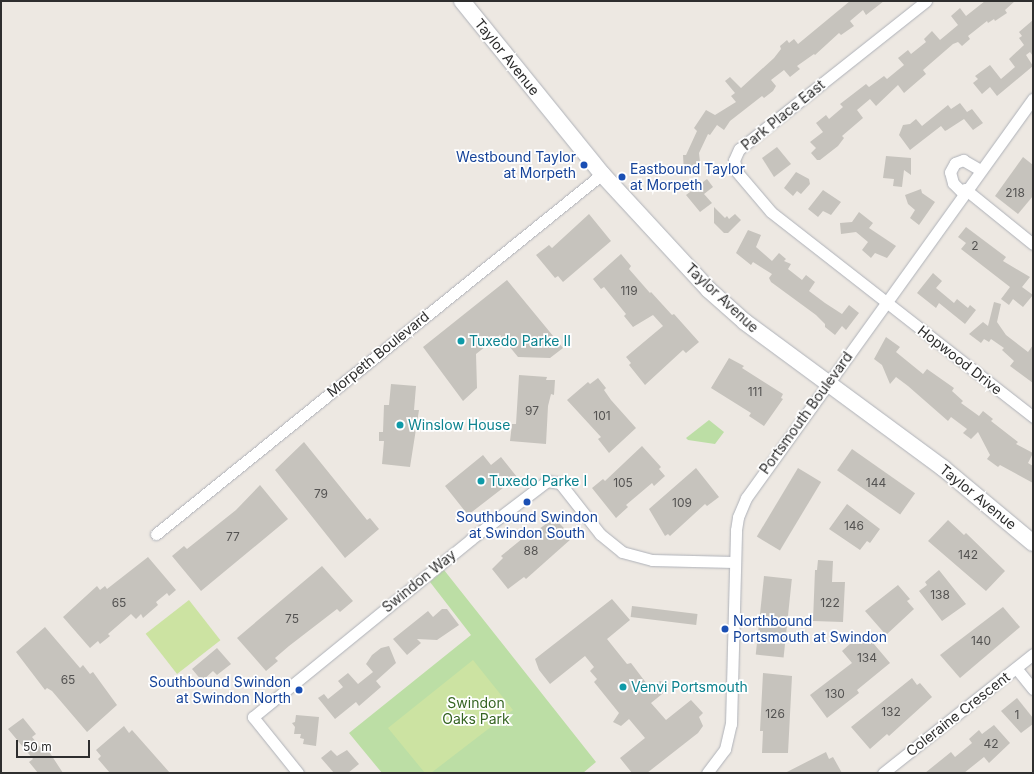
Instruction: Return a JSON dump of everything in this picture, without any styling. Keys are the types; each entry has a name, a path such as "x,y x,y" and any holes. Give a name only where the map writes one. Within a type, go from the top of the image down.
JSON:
{"street":[{"name":"Taylor Avenue","path":"462,1 602,174 709,290 745,322 943,468 1033,543"},
{"name":"Park Place East","path":"886,303 771,212 737,172 734,160 739,149 926,1"},
{"name":"Portsmouth Boulevard","path":"707,773 725,749 731,724 734,562 738,517 750,491 829,383 964,191 1033,98"},
{"path":"980,170 963,160 955,163 950,172 953,183 1033,244"},
{"name":"Morpeth Boulevard","path":"156,534 602,174"},
{"name":"Hopwood Drive","path":"886,303 1033,417"},
{"name":"Swindon Way","path":"298,773 253,716 471,538 547,481 560,483 600,534 622,552 652,560 734,562"},
{"name":"Coleraine Crescent","path":"883,773 1033,654"},
{"path":"1016,668 1033,689"}],"green space":[{"path":"709,420 724,432 715,444 688,440 686,438"},
{"name":"Swindon Oaks Park","path":"444,570 596,762 583,773 382,773 349,733 471,635 430,582"},
{"path":"189,600 220,640 177,674 146,634"},
{"path":"473,660 513,710 431,773 425,773 388,728"}],"building":[{"path":"850,1 884,1 866,15 863,10 850,21 854,26 841,35 839,33 815,55 814,54 797,66 800,69 790,77 784,70 771,80 776,86 773,91 764,98 762,96 730,121 724,130 717,125 710,135 708,134 699,153 701,171 684,173 683,155 686,155 697,131 694,128 706,110 715,115 736,102 731,96 735,93 725,81 730,77 741,88 774,58 781,49 780,46 787,40 789,43 794,39 798,44"},
{"path":"985,1 1015,1 1005,10 1007,13 995,21 994,19 988,23 987,21 968,36 970,39 962,46 958,42 953,44 923,70 926,74 904,93 898,85 876,106 870,99 857,110 863,118 842,136 844,138 838,146 820,160 817,160 811,153 816,148 810,142 823,132 816,123 826,115 829,119 843,107 840,104 866,84 869,87 884,76 887,79 904,65 898,58 908,50 911,54 926,42 924,39 932,31 940,40 958,25 951,16 960,8 966,16"},
{"path":"1033,20 1033,56 1030,52 1026,55 1033,66 997,96 990,87 982,94 973,83 978,79 975,76 990,65 1001,79 1015,67 1009,59 1024,45 1019,38 1022,36 1019,32"},
{"path":"960,103 967,112 972,109 983,123 973,130 964,119 945,131 941,126 910,150 899,135 903,125 910,124 916,119 922,126 948,105 951,109"},
{"path":"777,147 791,164 774,177 762,158"},
{"path":"886,156 911,158 911,175 904,170 902,187 893,186 894,179 883,178"},
{"path":"1023,157 1033,165 1033,196 1018,214 995,196"},
{"path":"796,172 809,179 810,184 801,194 797,191 793,196 784,188"},
{"path":"707,179 713,187 704,194 712,203 700,212 686,195"},
{"path":"921,189 922,193 935,202 919,225 910,218 915,210 908,204 905,195"},
{"path":"823,190 841,202 831,215 823,211 818,217 808,209"},
{"path":"714,207 725,218 727,216 729,219 735,214 741,220 728,233 724,233 714,223"},
{"path":"859,212 873,223 869,228 896,246 887,258 875,253 871,258 862,250 868,242 856,232 841,234 840,223 852,222"},
{"path":"589,214 611,241 563,282 558,276 555,278 536,255 549,245 552,248"},
{"path":"966,227 1006,257 1003,261 1030,277 1022,287 1033,295 1023,307 1013,299 1009,305 1001,299 1010,287 961,249 966,243 958,237"},
{"path":"748,230 761,235 756,247 772,261 779,253 786,259 784,261 791,264 788,269 802,280 806,275 815,282 809,291 825,303 842,314 849,305 859,313 846,330 842,326 835,335 825,327 825,324 816,315 771,282 769,278 772,274 753,262 751,265 736,253"},
{"path":"621,254 631,266 629,269 650,293 651,292 672,315 674,314 699,342 686,353 683,350 645,385 629,365 631,363 626,357 663,326 653,315 633,327 624,316 626,314 604,287 601,289 593,279"},
{"path":"933,273 942,281 936,288 954,303 957,299 968,308 970,305 976,310 965,324 939,303 936,308 917,293"},
{"name":"Tuxedo Parke II","path":"507,280 563,348 550,358 518,357 500,335 476,354 477,388 463,401 423,347"},
{"path":"994,302 1001,304 997,322 1006,335 1028,352 1033,345 1033,383 1010,366 1014,361 1002,350 1004,348 991,339 989,342 984,339 981,343 969,334 983,322 988,326"},
{"path":"886,337 900,347 896,352 923,374 927,369 954,388 952,391 963,401 961,403 979,416 983,411 993,419 991,421 1018,442 1016,444 1033,453 1028,463 1033,466 1033,483 1000,465 998,467 987,459 990,455 978,432 971,439 963,433 967,429 951,417 948,421 896,377 890,384 882,365 874,359"},
{"path":"729,358 744,366 742,368 783,394 781,398 783,399 764,426 749,416 751,413 711,388"},
{"path":"519,375 547,377 546,380 555,380 554,395 551,394 548,406 546,444 510,441 512,424 516,424"},
{"path":"598,378 606,388 604,390 611,400 636,428 609,453 598,439 601,437 567,400 588,382 590,384"},
{"name":"Winslow House","path":"391,384 416,386 414,410 419,410 410,467 382,464 384,441 379,441 379,432 383,432 384,405 389,405"},
{"path":"304,442 367,520 370,518 379,529 345,558 275,470"},
{"path":"642,446 661,467 659,469 665,476 654,486 652,483 626,505 628,507 616,518 592,488 603,479 605,481"},
{"path":"852,449 915,493 900,514 837,470"},
{"name":"Tuxedo Parke I","path":"483,455 491,465 501,457 517,477 468,515 445,486"},
{"path":"696,468 719,497 707,506 705,504 670,536 668,534 665,536 649,509"},
{"path":"798,468 821,482 780,550 757,537"},
{"path":"260,485 288,519 201,591 172,556 184,546 187,549 236,510"},
{"path":"847,504 880,529 870,543 867,541 860,550 829,529"},
{"path":"554,518 569,533 567,535 571,539 526,579 524,577 508,589 492,569 503,558 501,556 533,530 535,532"},
{"path":"948,520 964,535 966,533 1005,571 986,591 928,541"},
{"path":"148,557 176,590 169,596 167,593 156,602 158,605 143,618 141,614 136,619 131,614 108,634 110,636 100,644 98,641 90,648 63,617 97,586 100,590 105,586 107,589"},
{"path":"818,560 833,561 832,582 845,582 843,622 813,621 815,570 817,570"},
{"path":"322,566 353,601 340,612 337,609 289,646 275,658 278,661 266,671 237,638"},
{"path":"939,570 966,604 942,621 919,591 927,585 925,582"},
{"path":"764,576 792,579 784,657 756,655"},
{"path":"898,585 910,599 907,601 914,609 886,635 865,611"},
{"name":"Venvi Portsmouth","path":"612,599 630,620 607,639 627,664 631,663 650,688 660,681 667,684 667,690 651,703 666,720 691,700 703,713 699,717 703,726 698,733 647,773 632,773 620,758 645,738 629,719 621,726 613,722 619,713 594,682 597,679 590,671 594,667 585,656 550,684 539,670 535,659"},
{"path":"632,606 698,614 696,625 631,617"},
{"path":"1003,607 1020,627 960,678 940,655"},
{"path":"442,609 447,609 459,625 437,640 417,639 421,643 407,655 393,639 428,611 433,617"},
{"path":"45,627 80,668 83,665 90,674 93,672 117,705 87,732 52,691 47,688 45,690 16,652"},
{"path":"861,634 866,639 868,637 890,663 857,690 859,693 827,718 810,695 852,663 842,651"},
{"path":"389,646 396,663 376,681 381,687 359,706 356,702 335,719 318,698 324,694 328,699 343,687 338,681 348,673 358,684 373,672 366,664 372,655 381,648"},
{"path":"217,648 231,664 217,675 213,671 202,681 192,669"},
{"path":"763,673 792,676 788,753 762,753 763,731 760,731"},
{"path":"912,678 917,685 920,683 932,697 889,736 887,734 870,749 851,727"},
{"path":"1017,698 1033,718 1033,724 1021,733 1001,711"},
{"path":"296,715 319,717 316,746 303,744 304,739 300,738 301,734 294,734 295,727 292,723 295,722"},
{"path":"23,718 36,734 32,737 45,753 48,750 63,773 38,773 29,762 33,759 8,729"},
{"path":"994,725 1010,743 989,763 984,757 964,773 925,773 951,752 955,757 972,743 969,739 979,730 982,734"},
{"path":"124,726 129,733 132,730 170,773 110,773 98,759 101,756 96,750"},
{"path":"331,750 337,756 347,750 359,764 348,773 334,773 321,758"},
{"path":"826,752 829,759 833,757 842,773 785,773"}],"place":[{"name":"Westbound Taylor at Morpeth","path":"584,165"},
{"name":"Eastbound Taylor at Morpeth","path":"622,177"},
{"name":"Tuxedo Parke II","path":"461,341"},
{"name":"Winslow House","path":"400,425"},
{"name":"Tuxedo Parke I","path":"481,481"},
{"name":"Southbound Swindon at Swindon South","path":"527,502"},
{"name":"Northbound Portsmouth at Swindon","path":"725,629"},
{"name":"Venvi Portsmouth","path":"623,687"},
{"name":"Southbound Swindon at Swindon North","path":"299,690"}]}
